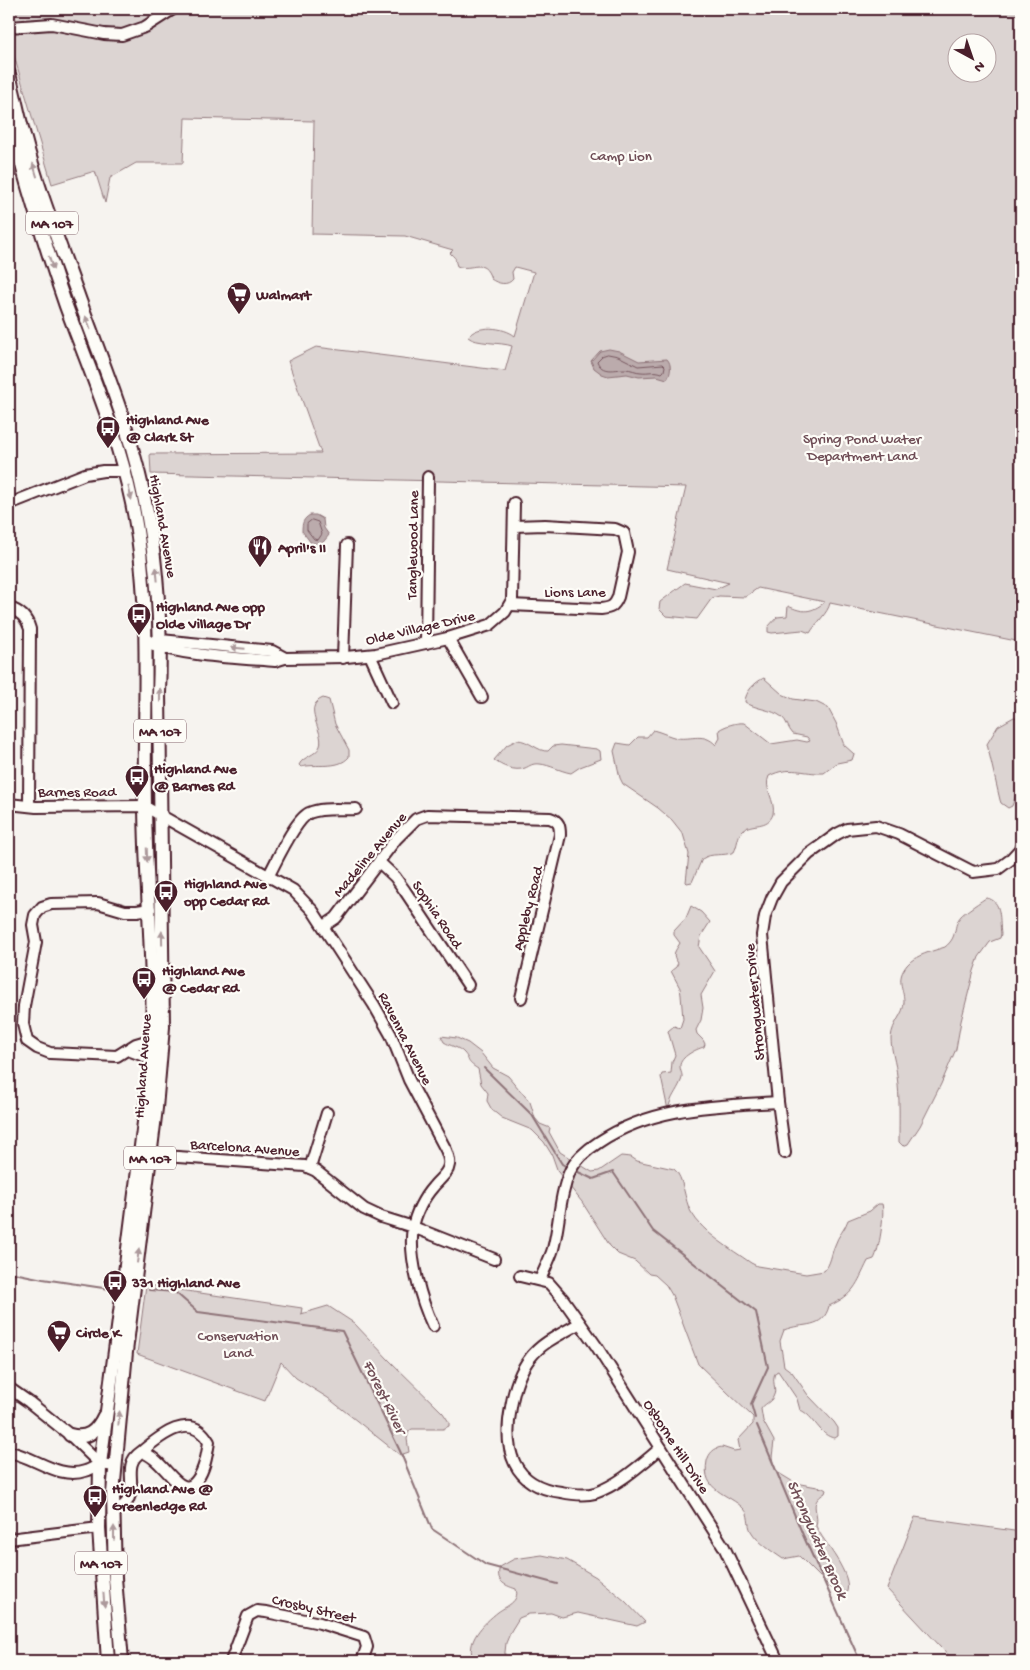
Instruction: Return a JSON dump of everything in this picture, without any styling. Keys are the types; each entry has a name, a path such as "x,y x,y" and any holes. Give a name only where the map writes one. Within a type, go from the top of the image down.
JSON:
{"main road":[{"name":"Highland Avenue","path":"9,74 23,133 43,196 134,454 147,510 156,562 161,644 159,693 163,1027 160,1073 128,1332 115,1466 113,1513 115,1578 122,1661"},
{"name":"Highland Avenue","path":"9,116 40,229 66,306 106,411 125,470 140,543 144,585 144,806 153,991 152,1059 100,1464 99,1528 108,1661"},
{"path":"70,1434 86,1436 94,1432 106,1412"}],"street":[{"path":"9,28 52,24 104,34 122,34 146,27 173,9"},
{"path":"9,504 85,474 98,471 125,470"},
{"name":"Tanglewood Lane","path":"426,643 428,477"},
{"path":"510,605 512,594 514,503"},
{"name":"Lions Lane","path":"510,605 601,609 612,607 618,598 628,552 624,533 615,529 545,525 514,526"},
{"path":"343,658 347,545"},
{"name":"Olde Village Drive","path":"145,642 275,662 285,658 343,658 370,655 426,643 490,625 510,605"},
{"path":"9,608 17,610 25,617 30,629 29,806"},
{"path":"448,638 482,697"},
{"path":"370,655 392,703"},
{"name":"Barnes Road","path":"9,804 29,806 144,806"},
{"name":"Ravenna Avenue","path":"144,806 289,886 301,896 324,926 385,1024 407,1075 449,1159 449,1166 446,1172 427,1194 413,1227 412,1244 415,1265 425,1305 433,1326"},
{"path":"269,875 296,827 305,816 316,811 356,809"},
{"name":"Madeline Avenue","path":"324,926 336,918 379,862 416,819 427,815 541,816 556,820 560,825"},
{"name":"Appleby Road","path":"521,998 560,835 560,825"},
{"name":"Strongwater Drive","path":"785,1153 778,1102 762,935 765,916 781,882 810,854 837,834 847,829 861,827 876,826 899,834 973,872 998,869 1021,848"},
{"name":"Sophia Road","path":"379,862 395,876 468,985"},
{"path":"150,909 125,911 98,903 51,904 42,907 35,915 33,925 36,942 24,1006 23,1024 27,1041 50,1053 118,1056 136,1044 152,1039"},
{"path":"128,1050 152,1059"},
{"path":"540,1280 552,1249 566,1183 572,1169 586,1151 609,1135 635,1123 666,1113 701,1108 778,1102"},
{"path":"310,1168 327,1113"},
{"name":"Barcelona Avenue","path":"150,1155 305,1166 316,1171 364,1209 494,1259"},
{"name":"Osborne Hill Drive","path":"520,1276 549,1283 564,1299 724,1547 778,1661"},
{"path":"580,1323 547,1342 531,1357 519,1376 512,1398 507,1426 509,1449 518,1468 532,1483 552,1491 592,1494 611,1486 661,1448"},
{"path":"9,1388 70,1434 100,1464"},
{"path":"113,1513 129,1499 132,1484 131,1462 134,1456 172,1430 186,1426 199,1430 209,1442 202,1472 195,1483 184,1487 150,1456 141,1452"},
{"path":"9,1452 23,1455 55,1469 72,1473 85,1471 100,1464 115,1466"},
{"path":"9,1539 99,1528"},
{"name":"Crosby Street","path":"231,1661 244,1622 251,1613 257,1611 358,1634 367,1641 362,1661"}],"green space":[{"path":"9,9 1021,9 1021,642 830,603 810,633 802,630 772,633 768,632 768,627 777,617 787,616 788,606 807,611 825,602 758,588 745,597 719,596 712,598 697,619 666,616 659,609 660,602 685,583 716,589 729,583 667,569 686,487 151,474 150,454 321,453 288,361 316,347 505,371 512,346 476,341 468,337 478,330 491,328 515,336 534,272 515,267 512,272 513,279 508,283 500,283 491,279 485,268 481,266 457,266 455,258 450,253 453,250 405,236 312,234 314,121 185,118 183,163 136,163 110,178 105,203 95,171 52,184 9,39"},
{"path":"764,678 782,694 793,699 816,702 828,708 844,745 854,754 852,760 837,763 824,773 790,770 769,776 768,790 773,804 771,819 764,824 751,826 743,830 734,852 702,859 692,882 687,883 689,854 683,834 672,820 658,808 623,784 614,751 617,743 630,745 638,737 647,737 653,730 677,738 698,737 707,739 716,745 720,738 719,730 741,723 744,723 771,744 797,740 810,741 807,737 793,734 784,719 778,714 745,702 745,698 751,688"},
{"path":"323,698 329,700 335,724 349,750 349,757 333,765 301,767 299,765 301,762 316,752 320,746 321,740 315,720 314,707"},
{"path":"1014,717 1021,718 1021,762 1016,795 1012,806 1008,808 1000,800 987,744 998,726"},
{"path":"517,740 526,742 544,751 548,751 553,746 561,745 597,749 600,751 601,759 580,767 571,773 537,764 521,769 513,769 494,760 507,745"},
{"path":"986,898 998,907 1000,938 990,942 979,957 961,1021 956,1049 920,1126 908,1144 903,1146 899,1142 898,1084 891,1038 893,1027 902,1011 904,1002 901,975 910,962 924,954 945,947 952,939 961,916"},
{"path":"691,906 701,912 710,922 701,936 699,947 715,971 701,995 703,1008 701,1020 696,1030 705,1044 704,1047 689,1054 681,1063 682,1079 668,1110 661,1077 662,1074 671,1073 675,1055 668,1031 674,1026 680,1028 683,1019 680,988 671,971 678,963 674,955 680,943 674,935 674,931 686,918"},
{"path":"441,1036 457,1038 468,1043 481,1053 493,1068 508,1076 530,1102 535,1118 540,1124 550,1128 549,1132 560,1152 592,1172 599,1171 621,1156 674,1169 680,1177 689,1207 696,1220 718,1240 757,1266 806,1274 824,1271 830,1262 836,1241 848,1220 870,1211 878,1204 882,1204 880,1240 876,1255 874,1259 868,1261 854,1288 838,1302 829,1306 826,1314 817,1322 784,1330 780,1341 784,1366 792,1372 808,1395 834,1422 838,1428 838,1436 835,1438 825,1434 809,1416 800,1410 797,1399 778,1371 774,1375 775,1391 773,1397 761,1409 763,1421 774,1441 772,1457 777,1472 795,1483 826,1490 815,1504 816,1526 837,1559 846,1578 848,1587 846,1594 830,1587 799,1556 783,1559 757,1539 751,1531 744,1509 712,1486 706,1471 709,1456 712,1451 722,1447 734,1451 740,1450 738,1440 753,1424 753,1417 698,1364 672,1295 666,1285 655,1275 649,1274 635,1261 618,1254 610,1246 582,1202 558,1172 552,1155 544,1142 532,1130 502,1118 492,1110 487,1101 488,1093 481,1084 478,1069 470,1063 462,1051 444,1042"},
{"name":"Conservation Land","path":"146,1285 164,1287 163,1285 173,1289 302,1308 301,1314 328,1306 354,1323 443,1413 449,1422 449,1426 443,1429 412,1429 409,1431 407,1439 409,1452 400,1455 328,1398 296,1378 281,1362 265,1401 137,1354"},
{"path":"915,1517 1021,1532 1021,1661 954,1661 887,1589"},
{"path":"542,1555 567,1560 596,1577 625,1601 645,1622 637,1626 578,1613 562,1617 551,1613 529,1614 519,1618 511,1631 506,1643 504,1661 474,1661 472,1647 477,1634 487,1622 512,1603 516,1597 516,1589 504,1584 500,1579 500,1567 514,1559"}],"water":[{"path":"609,349 619,351 639,361 667,359 670,366 668,377 667,379 657,376 639,377 627,374 608,376 602,374 594,368 591,361 600,351"},
{"path":"310,515 316,515 323,519 324,528 329,535 320,546 311,543 302,531 303,521"}],"waterway":[{"name":"Strongwater Brook","path":"484,1068 532,1115 562,1164 567,1167"},
{"name":"Strongwater Brook","path":"574,1170 593,1179 613,1172 653,1231 756,1312 768,1367 751,1404 755,1418"},
{"name":"Forest River","path":"9,1272 110,1289"},
{"name":"Forest River","path":"149,1290 175,1292 198,1312 342,1331 400,1451 432,1529 486,1565 557,1584"},
{"name":"Strongwater Brook","path":"757,1425 803,1535 860,1661"}],"place":[{"name":"Walmart","path":"239,315"},
{"name":"Highland Ave @ Clark St","path":"108,449"},
{"name":"April's II","path":"260,568"},
{"name":"Highland Ave opp Olde Village Dr","path":"139,636"},
{"name":"Highland Ave @ Barnes Rd","path":"137,798"},
{"name":"Highland Ave opp Cedar Rd","path":"166,913"},
{"name":"Highland Ave @ Cedar Rd","path":"144,1000"},
{"name":"331 Highland Ave","path":"115,1303"},
{"name":"Circle K","path":"59,1353"},
{"name":"Highland Ave @ Greenledge Rd","path":"95,1518"}],"park label":[{"name":"Camp Lion","path":"621,155"},
{"name":"Spring Pond Water Department Land","path":"862,446"}]}
